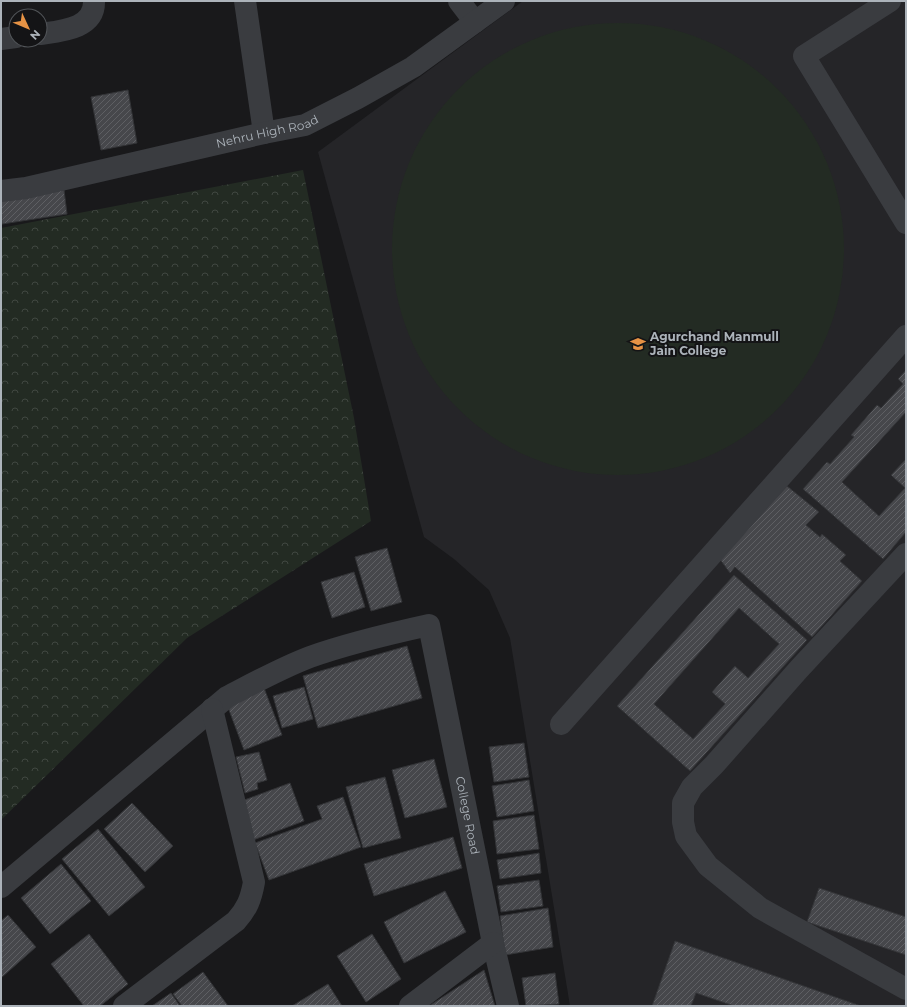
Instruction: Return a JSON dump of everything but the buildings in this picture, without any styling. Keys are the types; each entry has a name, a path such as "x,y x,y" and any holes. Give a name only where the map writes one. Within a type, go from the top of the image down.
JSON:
{"street":[{"path":"48,33 75,28 85,22 94,10 94,1"},
{"path":"245,1 264,133"},
{"path":"459,1 475,22"},
{"name":"Nehru High Road","path":"1,191 26,188 264,133 305,125 358,98 413,67 504,1"},
{"path":"890,1 804,56 906,223"},
{"path":"560,724 906,336"},
{"path":"906,554 799,669 714,765 692,787 683,803 682,822 686,836 708,866 760,908 906,989"},
{"name":"College Road","path":"212,710 227,697 266,676 310,657 372,637 429,625 493,944 508,1006"},
{"path":"1,887 212,710 254,882 251,898 246,910 236,921 124,1006"},
{"path":"410,1006 493,944"}],"shaded area":[{"name":"Agurchand Manmull Jain College","path":"523,1 906,1 906,1006 570,1006 510,638 489,590 454,559 424,537 318,152"}],"green space":[{"path":"618,23 662,27 705,40 744,61 778,89 806,123 827,162 840,205 844,249 840,293 827,336 806,375 778,409 744,437 705,458 662,471 618,475 574,471 531,458 492,437 458,409 430,375 409,336 396,293 392,249 396,205 409,162 430,123 458,89 492,61 531,40 574,27"},
{"path":"303,170 354,418 371,521 187,638 1,820 1,228"}],"place":[{"name":"Agurchand Manmull Jain College","path":"638,344"}]}
